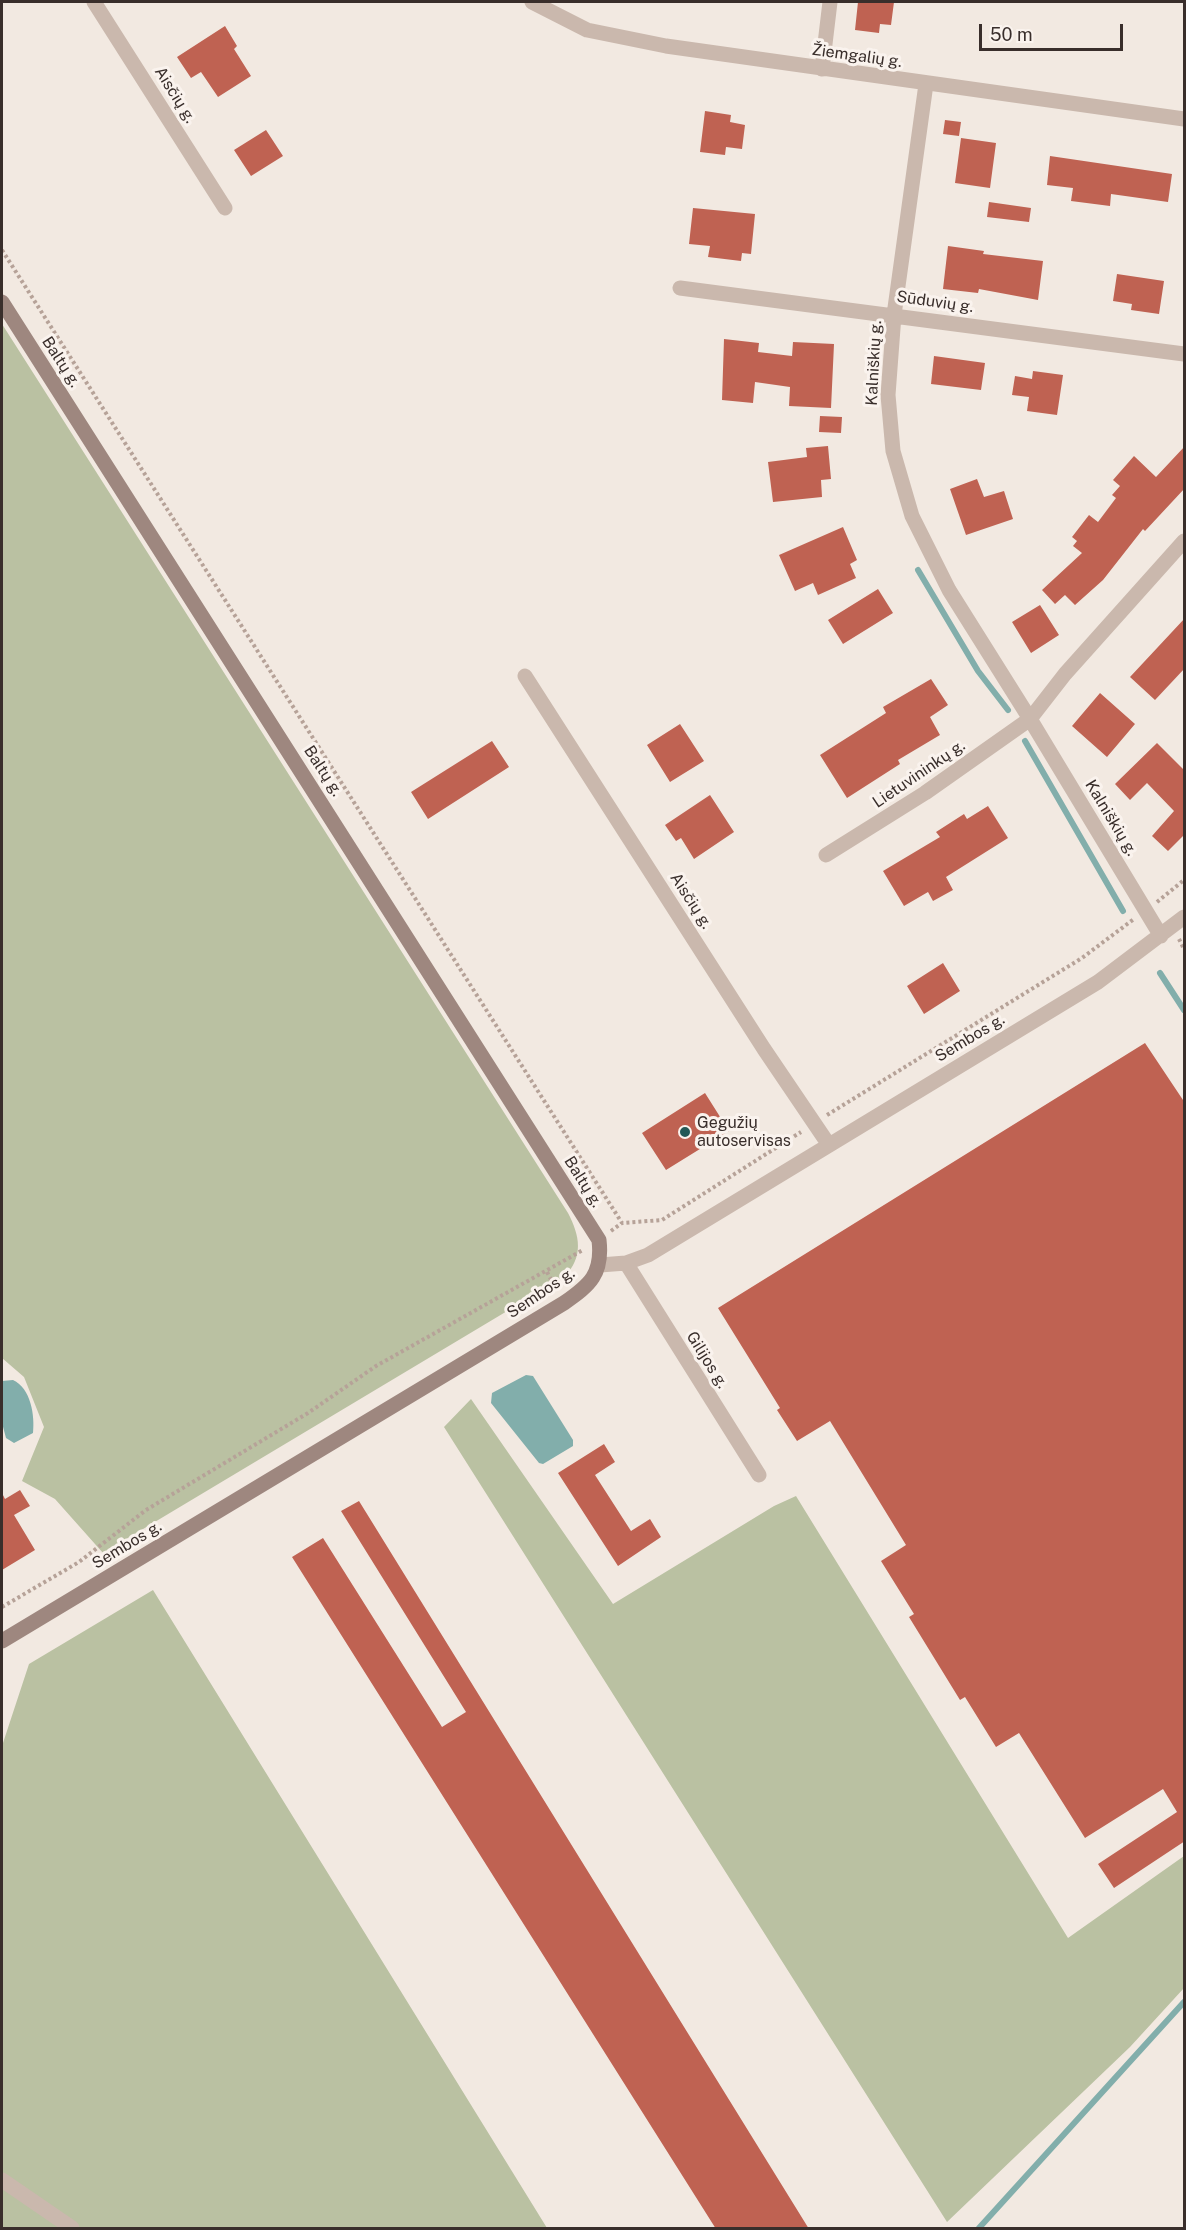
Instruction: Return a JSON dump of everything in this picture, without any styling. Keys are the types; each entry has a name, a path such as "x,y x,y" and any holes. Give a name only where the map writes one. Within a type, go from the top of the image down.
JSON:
{"main road":[{"name":"Baltų g.","path":"2,302 599,1240 600,1265"},
{"name":"Sembos g.","path":"2,1641 546,1315 581,1291 600,1265"}],"street":[{"name":"Aisčių g.","path":"94,2 225,208"},
{"name":"Žiemgalių g.","path":"532,2 587,30 666,46 1185,119"},
{"path":"822,69 830,2"},
{"name":"Kalniškių g.","path":"926,84 894,315 888,395 893,451 912,516 949,590 1161,936"},
{"name":"Sūduvių g.","path":"680,288 1185,354"},
{"path":"1030,719 1065,674 1185,541"},
{"name":"Aisčių g.","path":"525,676 829,1145"},
{"name":"Lietuvininkų g.","path":"826,855 925,793 1030,719"},
{"name":"Sembos g.","path":"600,1265 626,1263 648,1255 1098,982 1185,917"},
{"name":"Gilijos g.","path":"626,1263 759,1475"},
{"path":"2,2180 72,2229"}],"path":[{"path":"2,250 622,1223"}],"green space":[{"path":"2,324 568,1213 578,1246 575,1262 564,1277 103,1553 55,1499 22,1481 44,1427 24,1377 2,1358"},
{"path":"471,1399 613,1604 774,1506 796,1496 1068,1938 1184,1856 1184,1988 1130,2047 947,2222 444,1427"},
{"path":"153,1590 547,2228 2,2228 2,1746 29,1664"}],"water":[{"path":"526,1375 533,1376 573,1440 573,1446 543,1464 539,1463 491,1403 492,1393"},
{"path":"13,1380 24,1389 28,1396 31,1403 33,1426 33,1433 14,1443 6,1438 2,1423 2,1381"}],"building":[{"path":"858,2 894,2 891,25 880,24 879,33 855,30"},
{"path":"225,26 237,46 234,49 251,76 218,97 201,72 191,78 177,57"},
{"path":"705,111 731,115 730,122 745,125 742,149 726,147 725,155 700,152"},
{"path":"945,120 961,122 959,136 943,134"},
{"path":"266,130 283,156 251,176 234,150"},
{"path":"961,138 996,143 990,188 955,183"},
{"path":"1050,156 1172,174 1168,202 1111,194 1110,206 1071,201 1073,188 1047,185"},
{"path":"989,202 1031,208 1029,222 987,217"},
{"path":"693,208 755,214 751,254 742,253 741,261 708,257 710,246 689,244"},
{"path":"948,246 984,251 983,254 1043,261 1038,300 979,289 978,293 943,289"},
{"path":"1117,274 1164,281 1159,314 1131,310 1132,304 1113,301"},
{"path":"724,339 759,343 758,352 792,356 793,342 834,344 831,408 789,406 790,387 755,382 753,403 722,400"},
{"path":"934,356 985,363 981,390 931,384"},
{"path":"1033,371 1063,375 1057,415 1027,411 1029,397 1012,395 1015,376 1032,379"},
{"path":"820,416 842,417 841,433 819,432"},
{"path":"828,446 831,479 821,480 822,497 773,502 768,462 807,457 806,448"},
{"path":"1185,446 1185,488 1145,531 1143,529 1103,580 1075,605 1065,595 1055,604 1042,590 1082,553 1073,546 1077,541 1072,537 1089,515 1098,522 1116,498 1112,495 1120,486 1113,480 1134,456 1156,477"},
{"path":"977,479 984,497 1004,491 1013,519 966,535 950,489"},
{"path":"843,527 857,560 850,564 856,578 818,595 813,583 795,591 779,555"},
{"path":"878,589 893,613 843,644 828,620"},
{"path":"1040,605 1059,635 1031,653 1012,622"},
{"path":"1185,618 1185,668 1155,700 1130,677"},
{"path":"931,679 948,705 930,717 940,735 898,760 900,764 847,798 820,755 886,713 883,707"},
{"path":"1100,693 1135,724 1107,757 1072,726"},
{"path":"680,724 704,761 670,782 647,745"},
{"path":"492,741 509,767 428,819 411,792"},
{"path":"1157,743 1185,771 1185,834 1168,851 1152,836 1174,811 1147,783 1130,800 1115,784"},
{"path":"710,795 734,832 694,859 681,838 676,841 665,825"},
{"path":"988,806 1008,838 946,877 953,890 933,901 928,892 904,906 883,871 940,837 936,832 964,814 967,819"},
{"path":"943,963 960,991 924,1014 907,986"},
{"path":"1145,1043 1185,1103 1185,1841 1114,1888 1098,1864 1177,1812 1163,1789 1085,1838 1019,1733 996,1747 965,1697 960,1700 909,1617 914,1614 881,1561 906,1545 830,1421 797,1441 777,1410 780,1408 718,1308"},
{"name":"Gegužių autoservisas","path":"705,1093 729,1131 666,1170 642,1133"},
{"path":"604,1444 615,1462 595,1475 631,1531 650,1519 661,1537 618,1566 558,1473"},
{"path":"20,1490 30,1506 14,1515 35,1550 2,1570 2,1493 5,1499"},
{"path":"359,1501 809,2229 716,2229 292,1557 323,1538 442,1727 466,1712 341,1511"}],"waterway":[{"path":"918,570 978,671 1008,710"},
{"path":"1025,741 1123,911"},
{"path":"1160,973 1184,1010"},
{"path":"979,2228 1184,2002"}],"place":[{"name":"Gegužių autoservisas","path":"685,1132"}]}
